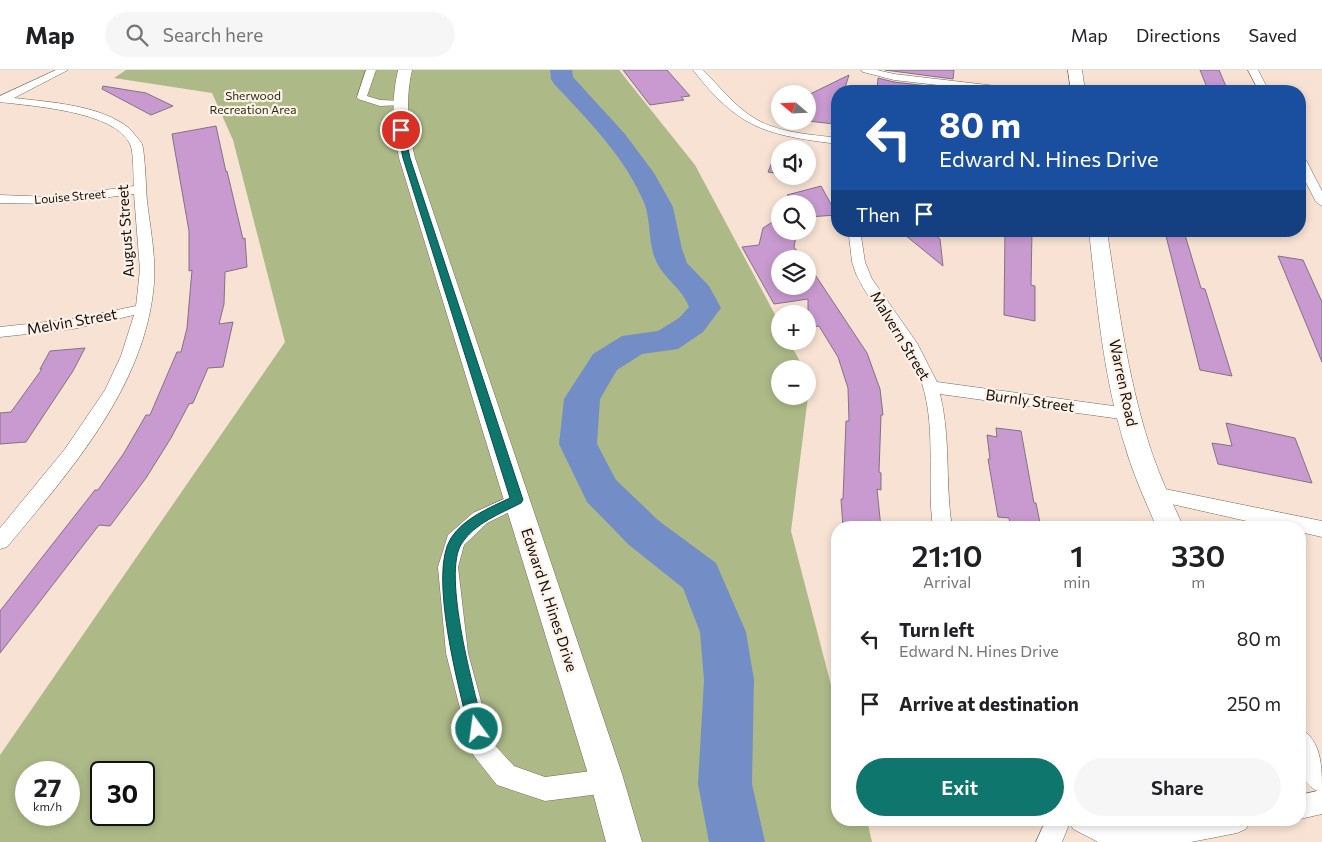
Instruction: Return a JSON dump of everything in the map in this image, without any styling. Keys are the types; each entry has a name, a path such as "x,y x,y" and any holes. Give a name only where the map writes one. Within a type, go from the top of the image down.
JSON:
{"street":[{"path":"2,99 63,70"},
{"path":"371,70 362,97 379,104 400,103"},
{"name":"Edward N. Hines Drive","path":"405,70 400,103 401,130 407,158 607,781 624,842"},
{"path":"866,70 894,77 962,85"},
{"path":"1075,70 1077,85"},
{"path":"1253,70 1261,85"},
{"path":"702,73 741,114 756,123 786,134 831,140"},
{"name":"August Street","path":"2,99 85,113 117,124 128,132 136,144 147,264 143,309 131,350 103,405 66,461 2,536"},
{"path":"1306,171 1322,202"},
{"name":"Louise Street","path":"0,199 34,201 70,200 140,189"},
{"name":"Malvern Street","path":"855,237 860,269 899,328 924,371 931,388 937,424 938,506 941,521"},
{"name":"Warren Road","path":"1099,237 1116,364 1128,414 1147,476 1168,521"},
{"name":"Melvin Street","path":"0,332 73,324 143,309"},
{"name":"Burnly Street","path":"931,388 1128,414"},
{"path":"1155,494 1284,521"},
{"path":"517,500 480,518 456,541 448,567 457,653 482,748 506,776 545,789 607,781"},
{"path":"1306,526 1322,529"},
{"path":"1306,753 1322,776"},
{"path":"1306,806 1322,802"},
{"path":"1049,842 1056,826"},
{"path":"1094,826 1116,837 1147,840 1210,826"}],"green space":[{"name":"Sherwood Recreation Area","path":"126,70 619,70 695,165 771,307 771,350 794,350 799,360 771,360 771,405 807,405 791,531 831,685 831,826 868,826 872,842 0,842 0,755 285,342 233,140 212,93 114,78"}],"building":[{"path":"623,70 667,70 690,96 681,97 684,100 650,105"},
{"path":"885,70 954,70 953,79"},
{"path":"1200,70 1219,70 1225,85 1206,85"},
{"path":"849,75 846,85 831,85 831,124 816,122 816,91"},
{"path":"878,78 919,85 877,85"},
{"path":"103,86 146,93 173,106 151,115 102,89"},
{"path":"216,126 243,239 245,238 247,267 225,272 224,304 219,324 233,322 223,367 208,368 193,403 189,404 171,438 146,478 110,526 99,525 0,653 0,611 95,490 98,490 124,453 146,415 150,415 177,352 181,352 187,328 192,270 189,271 189,231 172,134"},
{"path":"821,186 831,204 831,215 816,216 816,195 787,195"},
{"path":"771,223 771,240 795,240 794,247 796,250 771,250 771,295 816,295 816,276 867,353 880,389 883,415 881,415 879,472 881,473 881,490 877,489 880,521 843,521 841,499 843,499 846,421 849,421 848,388 838,357 819,326 816,327 816,305 808,305 808,299 774,304 742,247 759,245 763,228"},
{"path":"907,237 938,237 940,239 943,266"},
{"path":"1005,237 1032,237 1031,285 1035,286 1035,321 1004,315"},
{"path":"1166,237 1186,237 1201,288 1205,289 1232,376 1200,370"},
{"path":"1278,256 1303,260 1322,302 1322,362"},
{"path":"85,348 73,371 26,442 0,444 0,413 11,412 42,369 40,369 50,351"},
{"path":"1226,423 1295,438 1312,483 1218,464 1212,443 1232,446"},
{"path":"996,428 1021,431 1034,503 1036,503 1040,521 1010,521 1009,518 998,517 988,459 990,459 987,435 997,437"}],"waterway":[{"path":"561,70 562,79 616,139 641,173 659,207 667,249 672,263 698,293 705,308 691,325 666,341 634,344 605,362 582,399 578,444 601,491 644,533 700,576 723,632 729,680 725,784 737,842"}],"route":[{"path":"401,130 407,158 517,500 480,518 456,541 448,567 457,653 477,729"}]}
